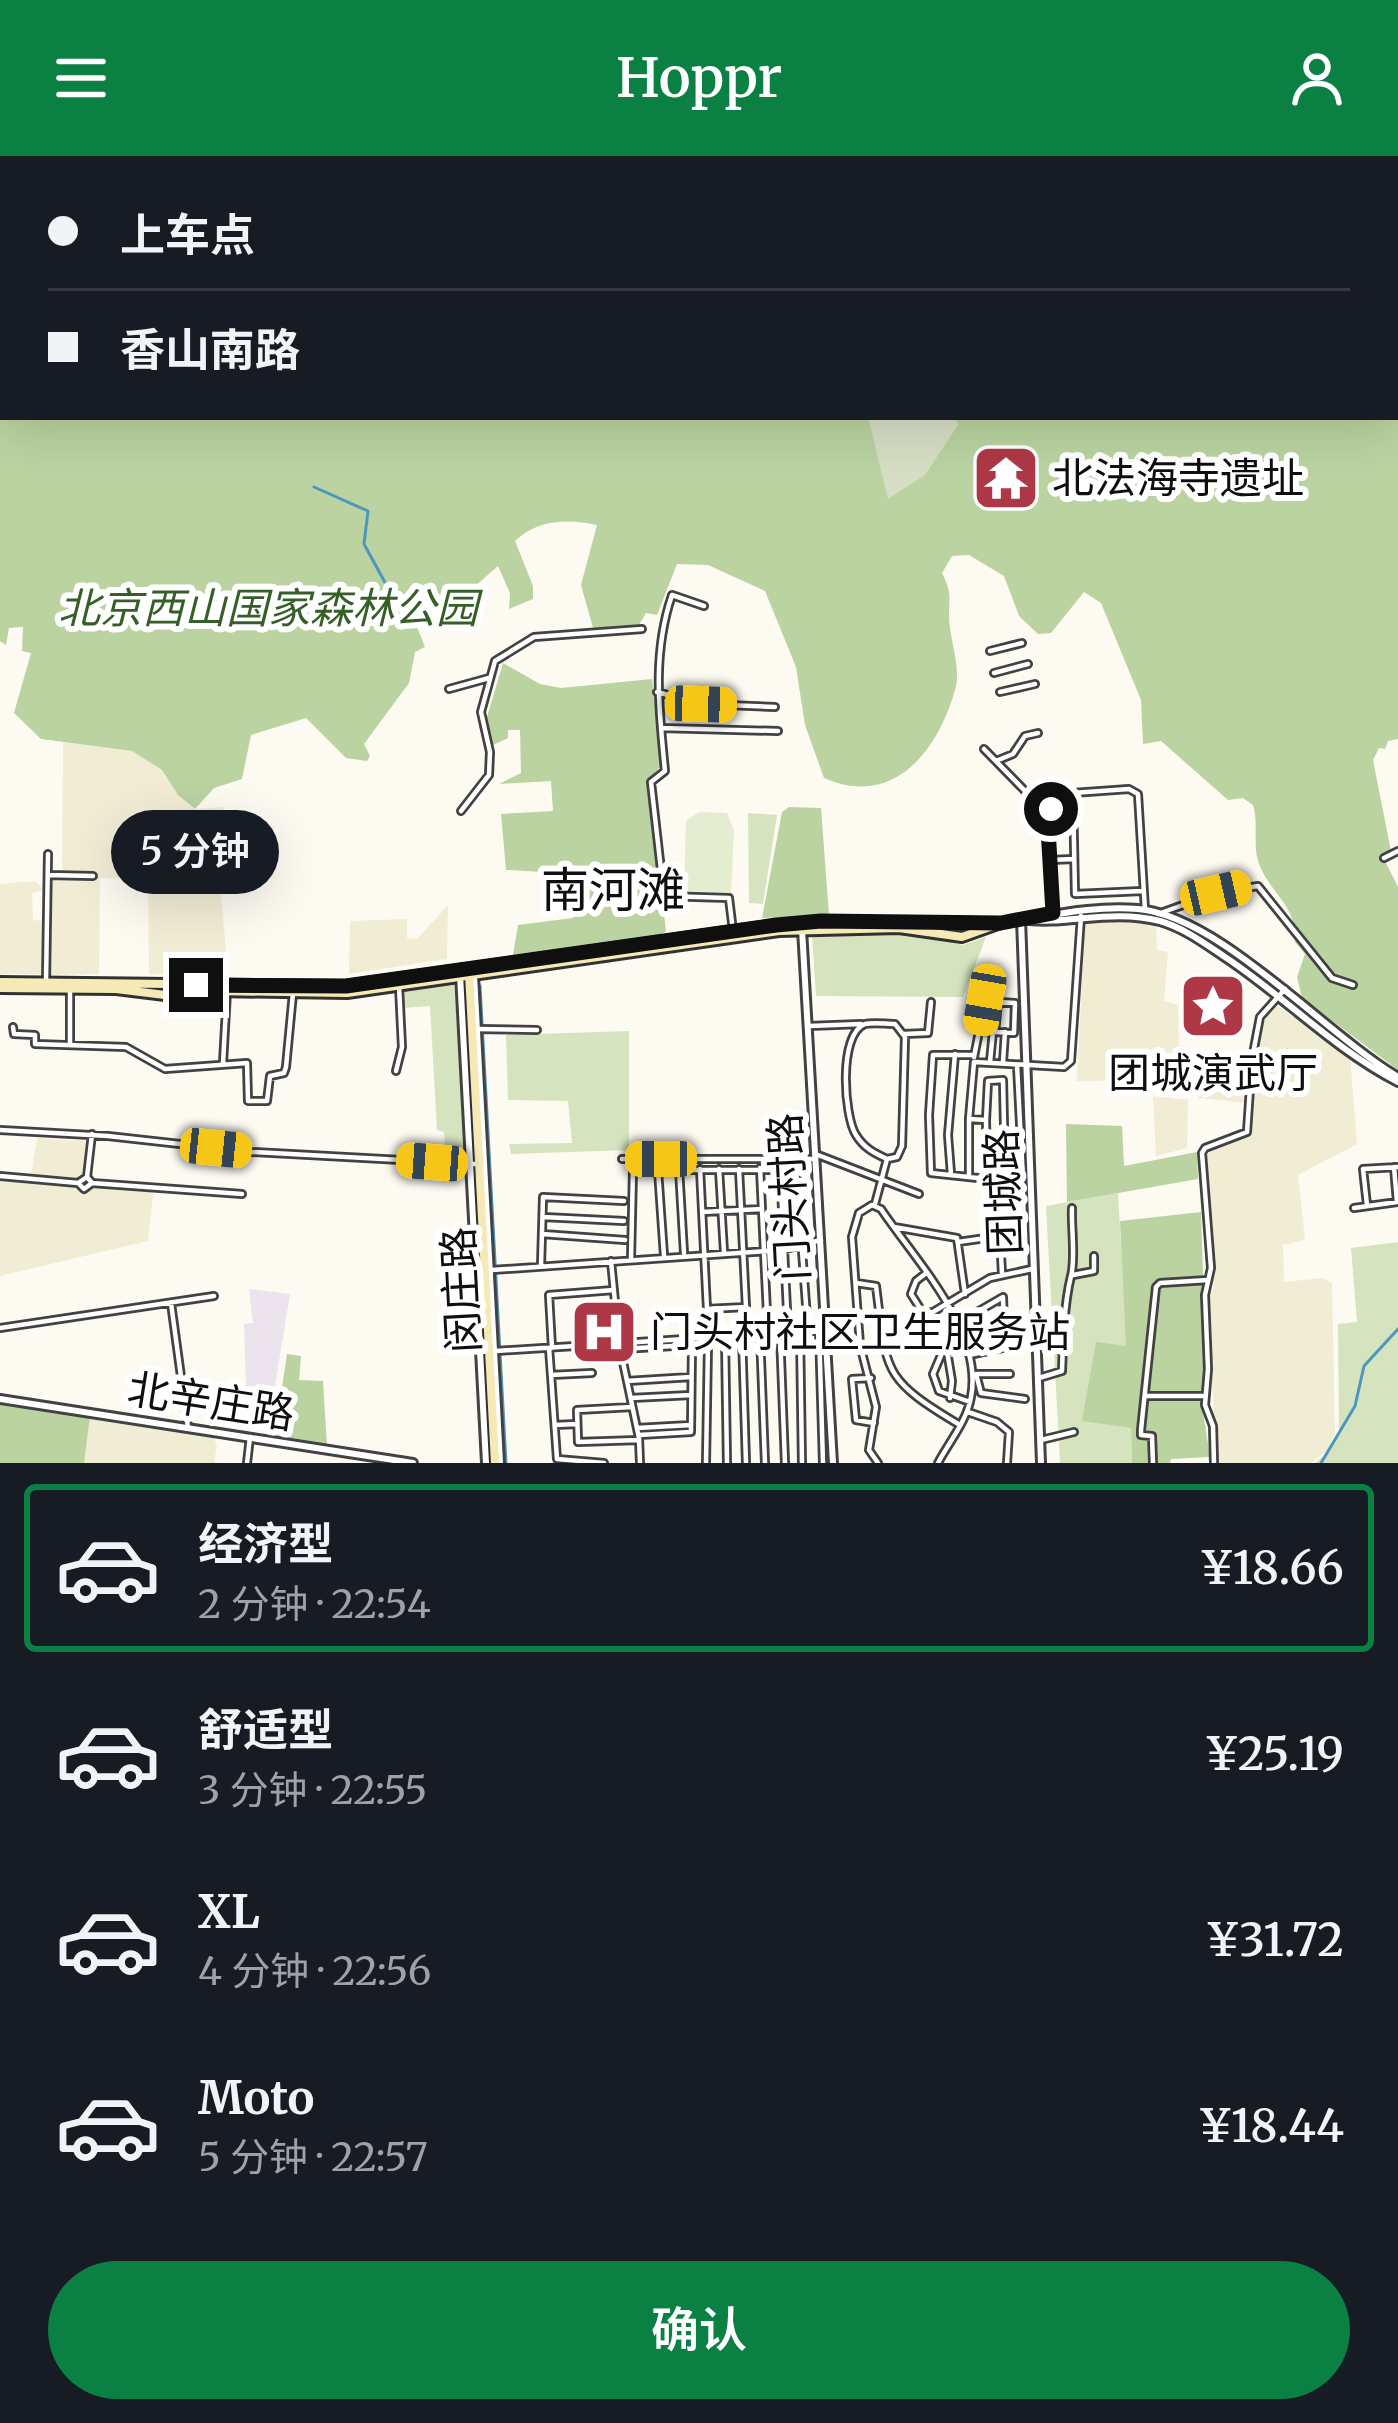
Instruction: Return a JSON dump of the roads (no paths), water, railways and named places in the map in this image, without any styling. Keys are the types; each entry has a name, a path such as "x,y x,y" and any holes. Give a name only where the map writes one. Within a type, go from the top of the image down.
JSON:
{"main road":[{"path":"0,985 46,982 347,993 821,921 1001,923"},
{"path":"0,985 165,995 293,991 802,929 898,928 962,938 1001,923"},
{"name":"闵庄路","path":"467,973 474,1029 493,1463"},
{"name":"闵庄路","path":"467,973 473,1164 493,1463"}],"street":[{"path":"704,606 671,595 660,629 657,692 665,771 651,782 664,896 729,898 733,931"},
{"path":"461,811 489,775 490,752 481,712 495,661 526,639 642,629"},
{"path":"990,651 1022,643"},
{"path":"994,673 1028,664"},
{"path":"449,689 489,678"},
{"path":"1000,692 1035,684"},
{"path":"657,692 701,704 775,707"},
{"path":"661,728 778,731"},
{"path":"996,761 1012,754 1025,736 1037,733"},
{"path":"984,749 1047,811 1053,913"},
{"path":"1030,796 1130,789 1138,794 1145,910"},
{"path":"1047,811 1058,805 1060,794"},
{"path":"1072,794 1076,893 1142,891"},
{"path":"1384,858 1398,850"},
{"path":"46,982 48,854"},
{"path":"1050,860 1075,859"},
{"path":"48,875 93,876"},
{"path":"1158,914 1216,893 1258,886 1332,978 1353,985"},
{"path":"1001,923 1053,913 1145,910 1188,925 1283,992 1337,1042 1398,1079"},
{"path":"1017,1065 1022,1179 932,1173 933,1055 1064,1066 1073,1055 1081,916"},
{"path":"1021,920 1131,916 1169,925 1283,992"},
{"name":"团城路","path":"1021,920 1041,1463"},
{"name":"门头村路","path":"802,929 833,1463"},
{"path":"397,1071 402,1047 399,986"},
{"path":"70,988 70,1046"},
{"path":"13,1028 14,1034 35,1035 35,1044 126,1047 165,1069 247,1063 248,1101 267,1101 271,1076 286,1067 293,991"},
{"path":"223,1063 227,992"},
{"path":"1214,1463 1213,1426 1205,1396 1204,1294 1211,1268 1202,1153 1204,1148 1246,1132 1260,1017 1283,992"},
{"path":"969,1177 967,1136 974,1059 985,1000 1015,1003 1014,1033 980,1031"},
{"path":"904,1034 928,1033 931,1002"},
{"path":"990,1063 998,1002"},
{"path":"809,1026 867,1024 895,1024 904,1034 902,1145 897,1157 887,1159 863,1145 847,1114 851,1046 858,1030 867,1024"},
{"path":"474,1029 537,1030"},
{"name":"闵庄路","path":"474,1029 494,1352 493,1463"},
{"path":"1003,1064 1005,1032"},
{"path":"951,1175 948,1135 955,1054"},
{"path":"987,1179 988,1081 1003,1080 1004,1125"},
{"path":"1004,1101 1019,1101"},
{"path":"969,1119 986,1120"},
{"path":"0,1130 252,1152 473,1164"},
{"path":"89,1180 92,1135"},
{"path":"948,1135 967,1136"},
{"path":"1005,1142 1006,1179"},
{"path":"986,1143 1021,1142"},
{"path":"622,1160 816,1157 919,1194"},
{"path":"878,1463 869,1450 875,1399 860,1345 855,1226 860,1213 874,1205 887,1159"},
{"path":"1354,1208 1397,1202 1396,1167 1364,1168 1367,1205"},
{"path":"760,1168 765,1463"},
{"path":"780,1168 785,1463"},
{"path":"631,1259 633,1170 793,1168 798,1173 804,1331 802,1463"},
{"path":"658,1169 664,1256"},
{"path":"679,1169 685,1255"},
{"path":"700,1169 706,1309 746,1307 739,1169"},
{"path":"719,1169 724,1252"},
{"path":"0,1176 242,1194"},
{"path":"541,1266 544,1197 624,1201"},
{"path":"874,1205 967,1338"},
{"path":"1039,1378 1062,1371 1066,1284 1072,1275 1072,1208"},
{"path":"702,1212 762,1209"},
{"path":"543,1217 624,1221"},
{"path":"892,1226 958,1242 1000,1236 1002,1274"},
{"path":"542,1234 625,1240"},
{"path":"802,1242 821,1240"},
{"path":"490,1270 764,1250 802,1246 802,1242"},
{"path":"958,1242 965,1294"},
{"path":"1072,1275 1094,1270 1094,1256"},
{"path":"611,1260 640,1463"},
{"path":"925,1274 912,1287 923,1313 948,1306 1002,1274 1035,1268"},
{"path":"1153,1463 1152,1436 1141,1435 1156,1287 1208,1280"},
{"path":"856,1283 876,1286 881,1349 894,1374 911,1394 960,1425"},
{"path":"604,1463 557,1460 549,1294 614,1290"},
{"path":"0,1328 214,1296"},
{"path":"967,1338 1004,1326 1003,1297 964,1319 968,1351 981,1393 1025,1400"},
{"path":"171,1303 188,1428"},
{"path":"620,1346 822,1330 823,1463"},
{"path":"742,1335 746,1463"},
{"path":"725,1336 727,1463"},
{"path":"494,1352 709,1344 706,1463"},
{"path":"691,1395 577,1410 578,1442 691,1432 692,1345"},
{"path":"970,1402 950,1398 935,1387 937,1359 947,1352 1007,1347"},
{"path":"947,1352 950,1398"},
{"path":"725,1364 743,1364"},
{"path":"782,1373 801,1372"},
{"path":"550,1375 592,1373"},
{"path":"938,1463 967,1411 974,1374"},
{"path":"974,1374 1010,1374"},
{"path":"627,1381 692,1377"},
{"path":"871,1378 853,1379 854,1400 856,1420 874,1423"},
{"path":"1145,1396 1205,1396"},
{"name":"北辛庄路","path":"0,1399 413,1463"},
{"path":"854,1400 875,1399"},
{"path":"726,1403 744,1402"},
{"path":"783,1410 802,1409"},
{"path":"967,1411 1009,1432 1006,1463"},
{"path":"745,1413 763,1412"},
{"path":"727,1423 745,1422"},
{"path":"555,1425 577,1424"},
{"path":"1041,1440 1074,1432"},
{"path":"248,1463 250,1437"},
{"path":"785,1446 802,1445"}],"waterway":[{"path":"314,487 368,511 364,544 394,599"},
{"path":"480,986 506,1463"},
{"path":"1321,1463 1355,1406 1364,1366 1398,1329"}],"place":[{"name":"北法海寺遗址","path":"1006,478"},
{"name":"团城演武厅","path":"1213,1006"},
{"name":"门头村社区卫生服务站","path":"604,1332"}],"district":[{"name":"南河滩","path":"613,890"}],"park label":[{"name":"北京西山国家森林公园","path":"268,608"}]}
